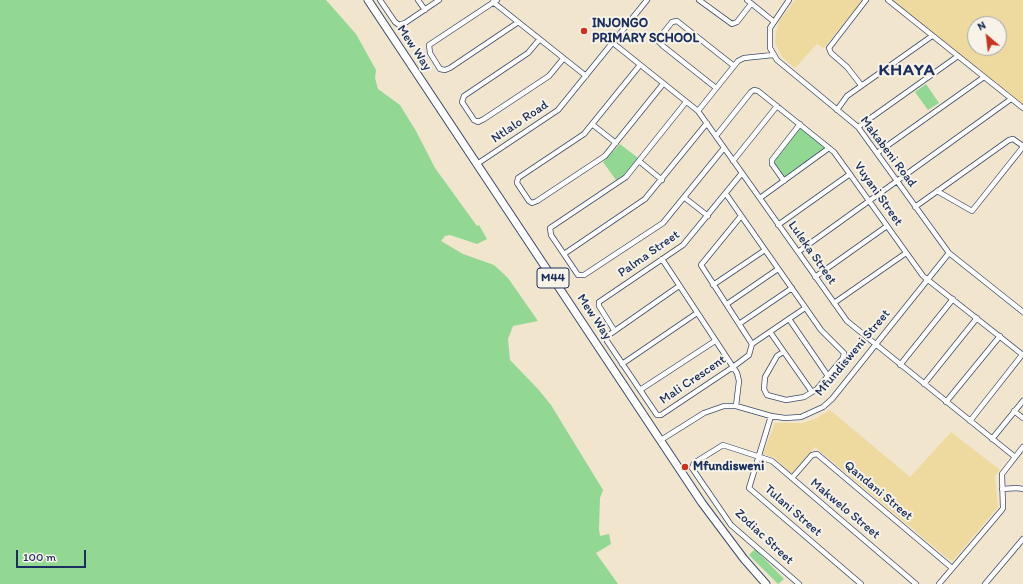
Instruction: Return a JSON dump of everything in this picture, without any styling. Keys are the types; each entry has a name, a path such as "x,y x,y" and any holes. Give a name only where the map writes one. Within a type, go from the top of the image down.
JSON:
{"main road":[{"name":"Mew Way","path":"368,0 728,539 766,584"}],"street":[{"path":"380,0 395,22 399,25 405,23 439,0"},
{"path":"418,0 425,10"},
{"name":"Ntlalo Road","path":"477,164 553,114 586,76 647,0"},
{"path":"699,0 732,24 737,22 751,4"},
{"path":"747,0 773,21"},
{"name":"Makabeni Road","path":"789,0 773,21 768,34 770,48 773,55 781,65 858,127 949,253 1023,312"},
{"path":"862,85 847,67 831,53 829,48 866,0"},
{"path":"888,0 1023,108"},
{"path":"518,22 450,68 444,70 440,69 430,54 429,45 495,1 539,40 586,76"},
{"path":"716,88 659,42 660,38 672,22 678,20 734,66"},
{"path":"837,110 847,96 932,36"},
{"path":"539,40 528,53 464,96 462,102 474,120 478,122 484,119 549,76 563,59"},
{"name":"Luleka Street","path":"613,43 698,111 847,321 1015,457"},
{"path":"698,111 734,66 744,58 773,55"},
{"path":"858,127 958,56"},
{"path":"640,66 593,125 581,136 518,178 517,183 529,201 532,203 537,201 598,161 616,143 663,84"},
{"path":"877,153 984,77"},
{"name":"Vuyani Street","path":"716,136 752,91 758,91 834,152 919,272 1023,355"},
{"path":"798,252 868,200 1011,99"},
{"path":"686,102 624,179 550,228 551,235 578,275 584,275 664,223 724,148"},
{"path":"733,161 777,106"},
{"path":"564,254 642,202 662,180 707,123"},
{"path":"784,181 772,164 772,160 800,124"},
{"path":"593,125 616,143"},
{"path":"915,207 937,191 1009,140 1013,139 1023,146 972,211 937,191"},
{"path":"760,198 830,148"},
{"path":"639,162 662,180"},
{"name":"Palma Street","path":"614,330 599,306 599,302 686,243 742,173"},
{"path":"778,224 850,174"},
{"path":"726,194 827,338 844,353 843,358 812,392 804,396 786,400 767,395 765,392 766,377 777,356 783,352"},
{"path":"685,198 708,216"},
{"path":"741,216 701,265 752,344"},
{"path":"815,277 887,226"},
{"path":"713,285 765,250"},
{"path":"834,303 906,253"},
{"name":"Mfundisweni Street","path":"661,440 704,412 724,406 736,406 772,416 786,418 801,417 823,407 832,399 949,253"},
{"path":"662,260 737,373 739,381 736,406"},
{"path":"727,304 778,269"},
{"path":"614,330 679,286"},
{"path":"739,324 792,288"},
{"path":"900,365 953,299"},
{"name":"Mali Crescent","path":"614,330 607,335 606,339 654,412 657,415 661,415 733,367 749,355 752,344 806,308"},
{"path":"622,364 697,313"},
{"path":"924,384 977,318"},
{"path":"789,319 828,376"},
{"path":"770,332 812,392"},
{"path":"946,402 1000,336"},
{"path":"640,390 715,341"},
{"path":"970,421 1023,355"},
{"path":"992,439 1023,401"},
{"path":"1014,411 1023,418"},
{"name":"Tulani Street","path":"772,416 749,485 750,489 861,584"},
{"name":"Zodiac Street","path":"758,456 722,445 694,463 692,467 734,528 799,584"},
{"path":"939,584 1001,512 1003,508 1002,474 1023,446"},
{"name":"Qandani Street","path":"792,478 812,454 817,454 952,568"},
{"name":"Makwelo Street","path":"758,456 772,461 916,584"},
{"path":"1002,489 1023,489"},
{"path":"984,584 1023,539"}],"green space":[{"path":"0,0 326,0 356,34 376,70 375,78 378,89 400,105 416,131 435,168 477,226 479,225 487,239 477,244 450,235 445,236 441,241 463,254 494,265 508,278 538,321 513,326 508,339 510,360 551,405 603,490 600,498 600,536 609,534 611,544 596,553 618,584 0,584"},
{"path":"926,84 939,103 928,110 915,92"},
{"path":"799,129 802,129 824,146 825,149 784,177 773,161"},
{"path":"620,144 638,158 626,173 616,180 603,162"},
{"path":"755,549 784,579 778,584 749,555"}],"sand":[{"path":"795,0 863,0 824,48 817,44 795,68 782,57 775,43 779,21"},
{"path":"891,0 1023,0 1023,105"},
{"path":"830,410 910,477 951,432 1000,470 995,476 998,507 952,562 815,447 791,474 775,458 763,454 775,423 802,423 815,419"}],"place":[{"name":"INJONGO PRIMARY SCHOOL","path":"584,31"},
{"name":"Mfundisweni","path":"685,467"}],"district":[{"name":"KHAYA","path":"907,71"}]}
